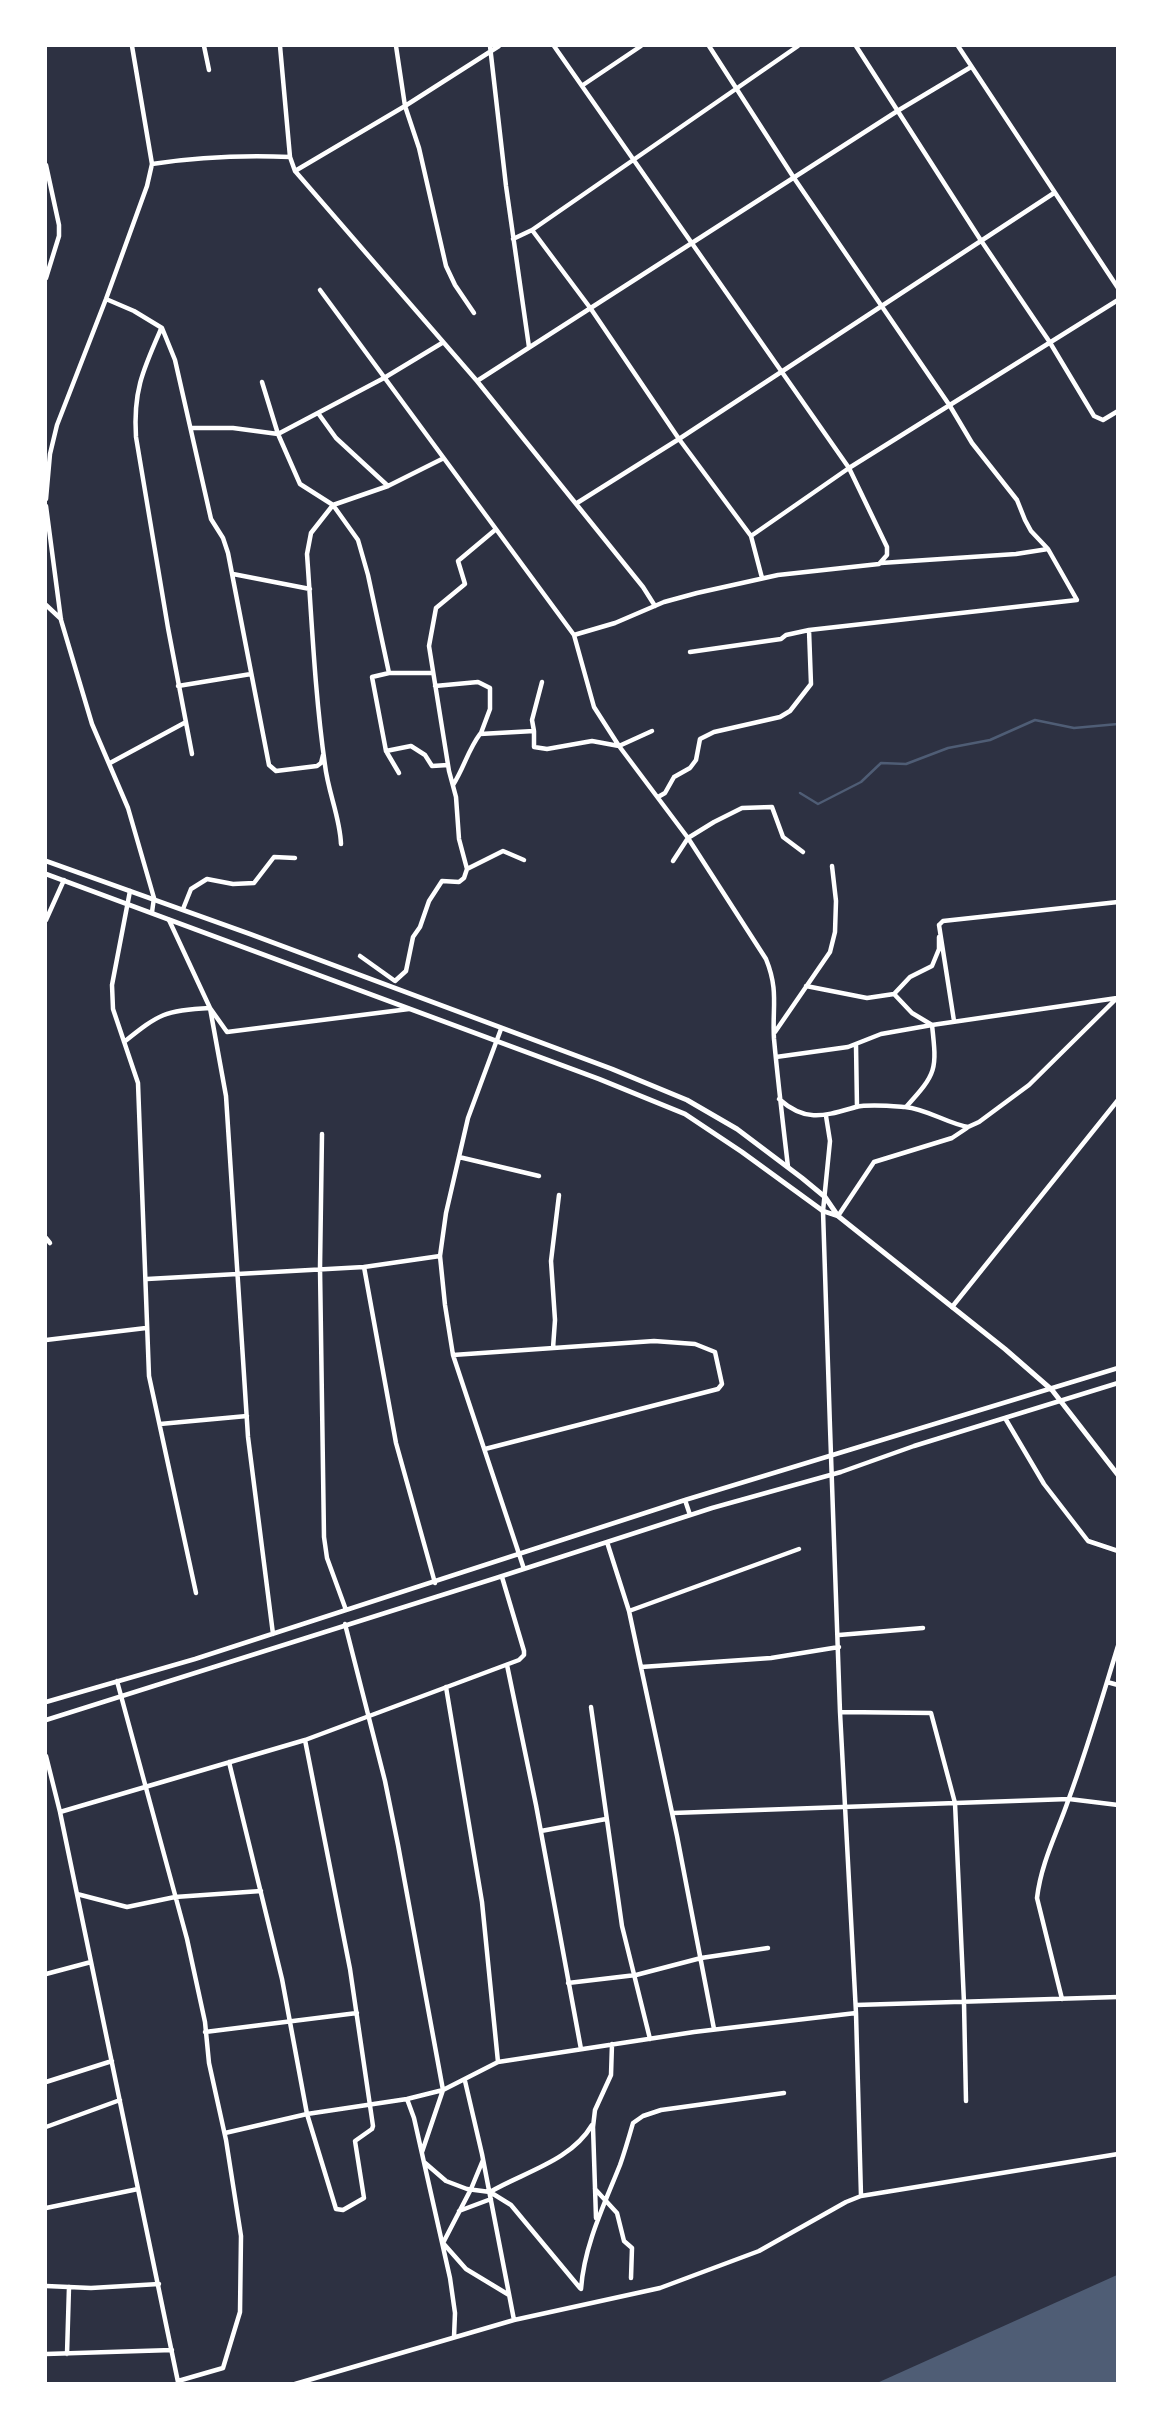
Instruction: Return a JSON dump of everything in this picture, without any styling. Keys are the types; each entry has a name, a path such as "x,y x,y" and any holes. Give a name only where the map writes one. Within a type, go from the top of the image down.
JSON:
{"street":[{"path":"46,499 50,454 57,425 106,299 147,186 152,164 132,46"},
{"path":"204,46 209,70"},
{"path":"280,46 290,157 296,171 477,381 577,503 655,606"},
{"path":"396,46 405,106 419,148 446,266 474,313"},
{"path":"490,46 529,347"},
{"path":"296,171 499,46"},
{"path":"554,46 849,468 887,547 887,555 879,564"},
{"path":"583,85 641,46"},
{"path":"690,652 781,639 786,635 809,630 1077,600 1048,549 1024,520 1017,500 972,443 709,46"},
{"path":"513,239 532,230 798,46"},
{"path":"856,46 1049,341 1094,416 1103,420 1118,411"},
{"path":"957,46 1118,288"},
{"path":"477,381 899,110 971,67"},
{"path":"152,164 219,157 290,157"},
{"path":"46,165 59,225 59,236 46,278"},
{"path":"577,503 1054,193"},
{"path":"532,230 751,536 762,578"},
{"path":"46,239 55,242"},
{"path":"320,290 574,635 594,707 619,746 688,838 766,959 773,978 776,1002 774,1033 788,1167"},
{"path":"106,299 134,311 162,328 175,360 211,519 223,538 233,574 271,768 276,771 317,766 323,755"},
{"path":"751,536 849,468 1118,300"},
{"path":"162,328 140,377 135,413 142,482 192,754"},
{"path":"191,428 233,428 278,434 384,378 442,343"},
{"path":"262,382 278,434 300,484 333,505 358,540 389,673"},
{"path":"318,413 336,438 388,486"},
{"path":"341,844 341,826 331,797 323,755 307,554 311,533 333,505 388,486 442,459"},
{"path":"46,506 61,620 92,724 128,808 154,898 152,912"},
{"path":"360,956 395,981 406,971 413,937 421,927 429,901 442,881 459,882 464,878 467,869 459,839 456,797 448,765 429,646 436,608 465,584 458,561 495,530"},
{"path":"574,635 615,623 655,606 762,578 879,564 1016,554 1048,549"},
{"path":"233,574 310,589"},
{"path":"46,605 61,620"},
{"path":"658,797 665,793 674,778 690,768 696,760 699,739 714,732 780,717 790,711 811,684 809,630"},
{"path":"399,773 386,751 372,677 389,673 433,673"},
{"path":"178,686 251,674"},
{"path":"435,686 478,682 490,688 490,709 485,728 468,751 464,768 453,785"},
{"path":"542,682 532,720 534,747 547,749 592,741 619,746 652,731"},
{"path":"110,763 186,722"},
{"path":"480,734 534,731"},
{"path":"386,751 411,746 425,755 432,766 448,765"},
{"path":"673,861 688,838 743,808 772,807 783,837 803,852"},
{"path":"467,869 503,851 524,860"},
{"path":"183,909 191,889 207,879 233,884 254,883 274,857 295,858"},
{"path":"46,861 154,898 612,1069 687,1100 737,1129 788,1167 825,1197 838,1216 1052,1390 1118,1475"},
{"path":"774,1033 830,952 834,942 836,901 832,866"},
{"path":"46,874 599,1079 685,1114 753,1159 823,1211 838,1216"},
{"path":"46,920 64,880"},
{"path":"130,891 112,985 113,1009 138,1083 149,1376 196,1593"},
{"path":"806,986 867,998 894,994 910,977 932,966 939,949 939,925 943,921 1118,902"},
{"path":"168,918 210,1008 227,1032 409,1009"},
{"path":"939,925 954,1021"},
{"path":"894,994 912,1013 932,1025"},
{"path":"776,1057 856,1045 881,1034 954,1021 1117,998"},
{"path":"838,1216 874,1162 952,1138 979,1122 1029,1085 1117,998"},
{"path":"124,1042 155,1017 178,1009 210,1008"},
{"path":"210,1008 226,1096 247,1416 273,1634"},
{"path":"906,1107 927,1084 934,1070 936,1060 932,1025"},
{"path":"501,1029 468,1118 446,1213 440,1256 444,1306 453,1355 524,1569"},
{"path":"856,1045 857,1107"},
{"path":"779,1099 791,1110 810,1115 826,1116 857,1107 906,1107 968,1127"},
{"path":"952,1307 1118,1100"},
{"path":"826,1116 830,1141 823,1211 840,1712 856,2005 861,2196"},
{"path":"322,1134 320,1268 324,1537 327,1558 346,1610"},
{"path":"459,1157 539,1176"},
{"path":"553,1348 555,1320 551,1261 559,1195"},
{"path":"147,1279 363,1267 440,1256"},
{"path":"363,1267 396,1443 435,1583"},
{"path":"46,1340 146,1328"},
{"path":"453,1355 654,1341 695,1344 715,1352 722,1384 718,1389 485,1449"},
{"path":"46,1702 435,1583 685,1500 1118,1368"},
{"path":"46,1720 690,1515 833,1474 1118,1383"},
{"path":"160,1424 247,1416"},
{"path":"1005,1418 1044,1484 1081,1533 1088,1541 1118,1551"},
{"path":"685,1500 690,1515"},
{"path":"607,1542 629,1611 673,1813 714,2029"},
{"path":"629,1611 799,1549"},
{"path":"60,1812 305,1740 507,1665 522,1657 524,1651 502,1576"},
{"path":"345,1624 398,1844 443,2090 422,2152"},
{"path":"839,1635 923,1628"},
{"path":"1062,1999 1037,1898 1047,1855 1069,1798 1118,1646"},
{"path":"641,1667 771,1658 839,1647"},
{"path":"507,1665 541,1831 580,2049"},
{"path":"46,1756 60,1812 178,2382 223,2368 240,2312 241,2235 225,2133 209,2063 205,2021 175,1896 117,1681"},
{"path":"1107,1682 1118,1685"},
{"path":"446,1687 482,1902 498,2063"},
{"path":"590,1707 622,1926 650,2039"},
{"path":"840,1712 931,1713 955,1803 966,2101"},
{"path":"229,1762 291,2020 307,2114 336,2209 343,2210 365,2195 355,2141 372,2129 357,2013 305,1740"},
{"path":"673,1813 1069,1798 1118,1805"},
{"path":"541,1831 606,1819"},
{"path":"77,1894 127,1907 175,1896 261,1891"},
{"path":"568,1983 636,1975 701,1958 768,1948"},
{"path":"46,1974 91,1962"},
{"path":"856,2005 1118,1997"},
{"path":"205,2032 357,2013"},
{"path":"225,2133 307,2114 407,2099 443,2090 498,2063 714,2029 856,2013"},
{"path":"596,2221 593,2122 595,2110 611,2075 612,2044"},
{"path":"46,2082 112,2061"},
{"path":"466,2081 514,2320"},
{"path":"424,2162 446,2181 490,2192 511,2205 581,2289 596,2221 621,2161 633,2123 643,2116 661,2110 784,2093"},
{"path":"407,2099 443,2243 453,2297 454,2337"},
{"path":"46,2127 120,2100"},
{"path":"490,2192 513,2178 547,2165 586,2136 593,2122"},
{"path":"295,2384 514,2320 660,2288 760,2251 861,2196 1118,2154"},
{"path":"443,2243 483,2159"},
{"path":"595,2188 617,2213 624,2241 632,2248 631,2278"},
{"path":"46,2208 138,2189"},
{"path":"459,2211 491,2199"},
{"path":"443,2243 466,2269 510,2295"},
{"path":"46,2286 159,2284"},
{"path":"67,2354 69,2287"},
{"path":"46,2354 172,2350"}],"water":[{"path":"1117,2275 1117,2383 877,2383"}],"waterway":[{"path":"800,793 818,804 861,782 881,763 906,764 948,748 990,740 1035,720 1074,728 1118,724"}]}
